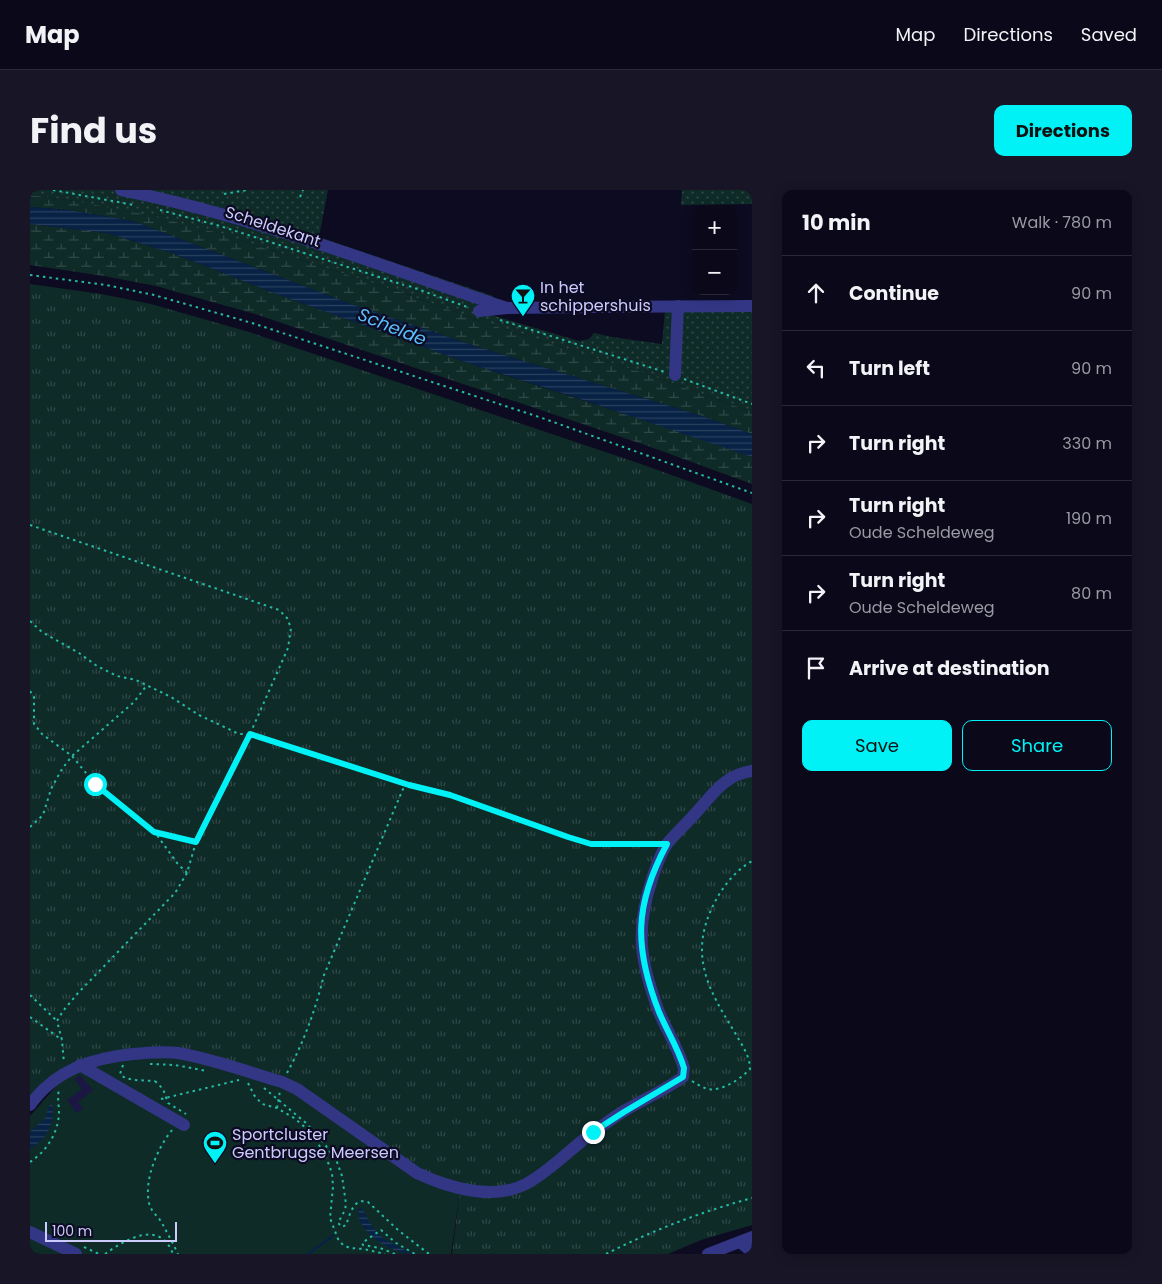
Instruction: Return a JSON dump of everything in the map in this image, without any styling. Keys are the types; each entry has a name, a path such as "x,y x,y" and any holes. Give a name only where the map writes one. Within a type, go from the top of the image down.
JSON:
{"street":[{"name":"Scheldekant","path":"121,190 175,201 240,218 507,308"},
{"path":"675,375 678,306"},
{"name":"Scheldekant","path":"479,311 507,308 752,306"},
{"path":"30,1104 48,1084 80,1065 121,1055 148,1052 177,1053 282,1082 315,1101 416,1173 433,1181 486,1192 513,1189 528,1183 616,1117 683,1077 684,1068 660,1014 645,970 640,933 642,912 658,861 667,844 726,780 752,770"},
{"path":"80,1065 183,1121"},
{"path":"30,1232 76,1254"},
{"path":"708,1254 752,1237"},
{"path":"740,1242 752,1252"}],"path":[{"path":"52,190 140,206"},
{"path":"224,194 247,190"},
{"path":"300,197 303,190"},
{"name":"Scheldekant","path":"158,210 220,226 406,285 494,318 675,375 752,404"},
{"path":"30,275 106,286 154,296 252,323 546,419 752,493"},
{"path":"30,525 279,610 287,618 291,628 288,648 250,734 196,842 187,873 175,893 78,993 57,1021"},
{"path":"30,622 42,632 79,652 96,666 117,676 136,680 147,685 171,697 199,715 239,734 250,734 409,785 450,795 591,844 667,844"},
{"path":"30,827 42,815 51,789 72,756 134,702 147,685"},
{"path":"30,691 34,698 34,724 42,734 72,756 95,784 154,832 177,863 187,873"},
{"path":"385,1254 350,1248 343,1245 338,1239 330,1218 333,1187 332,1173 326,1157 306,1128 277,1108 282,1082 294,1059 318,1002 324,975 403,789 409,785"},
{"path":"154,832 196,842"},
{"path":"683,1077 706,1088 714,1089 738,1079 750,1069 747,1052 723,1014 709,987 702,965 701,947 707,920 721,892 732,876 752,861"},
{"path":"30,995 57,1021 62,1040 64,1073"},
{"path":"30,1017 62,1040"},
{"path":"130,1064 122,1066 120,1074 125,1078 134,1080 155,1081 163,1089 168,1103 183,1121 169,1134 158,1154 149,1179 148,1194 149,1205 161,1221 178,1254"},
{"path":"143,1064 175,1065 214,1073"},
{"path":"238,1077 254,1083"},
{"path":"261,1086 306,1123 324,1143 337,1162 342,1176 346,1204 338,1223 342,1227 346,1225 356,1202 363,1200 368,1202 398,1230 429,1254"},
{"path":"606,1254 652,1232 708,1211 752,1198"},
{"path":"395,1254 380,1248 364,1245 362,1242 381,1230 396,1243 415,1254"},
{"path":"105,1254 126,1241 144,1234 157,1236 163,1240 169,1245 173,1254"}],"green space":[{"path":"30,190 328,190 319,237 493,296 488,314 579,341 589,339 594,333 662,344 665,310 752,312 752,412 644,373 494,326 403,293 218,233 75,201 30,195"},
{"path":"682,190 752,190 752,204 681,205"},
{"path":"30,195 75,201 148,215 218,233 403,293 494,326 644,373 752,412 752,434 699,415 478,347 343,301 133,221 68,210 30,207"},
{"path":"30,224 107,233 172,253 271,292 468,363 717,444 752,457 752,484 645,445 255,314 156,286 30,265"},
{"path":"30,284 101,294 151,304 249,332 638,463 752,504 752,1225 701,1240 668,1254 452,1254 460,1191 147,1047 97,1054 68,1066 30,1098"},
{"name":"Sportcluster Gentbrugse Meersen","path":"173,1057 250,1075 297,1094 415,1175 460,1191 451,1254 30,1254 30,1116 65,1076 110,1060"}],"water":[{"name":"Schelde","path":"30,207 68,210 133,221 343,301 478,347 699,415 752,434 752,457 468,363 271,292 172,253 107,233 30,224"},
{"path":"52,1103 53,1117 49,1130 30,1149 30,1132 46,1117 48,1108"},
{"path":"359,1208 362,1208 377,1233 412,1254 395,1250 376,1240 362,1225 359,1217"}],"building":[{"path":"80,1075 93,1090 78,1102 83,1108 77,1113 67,1100 82,1089 74,1079"}],"waterway":[{"path":"308,1254 333,1236"}],"place":[{"name":"In het schippershuis","path":"523,317"},
{"name":"Sportcluster Gentbrugse Meersen","path":"215,1164"}],"route":[{"path":"95,784 154,832 196,842 250,734 409,785 450,795 591,844 667,844 658,861 642,912 640,933 645,970 660,1014 680,1055 684,1068 683,1077 593,1132"}]}
